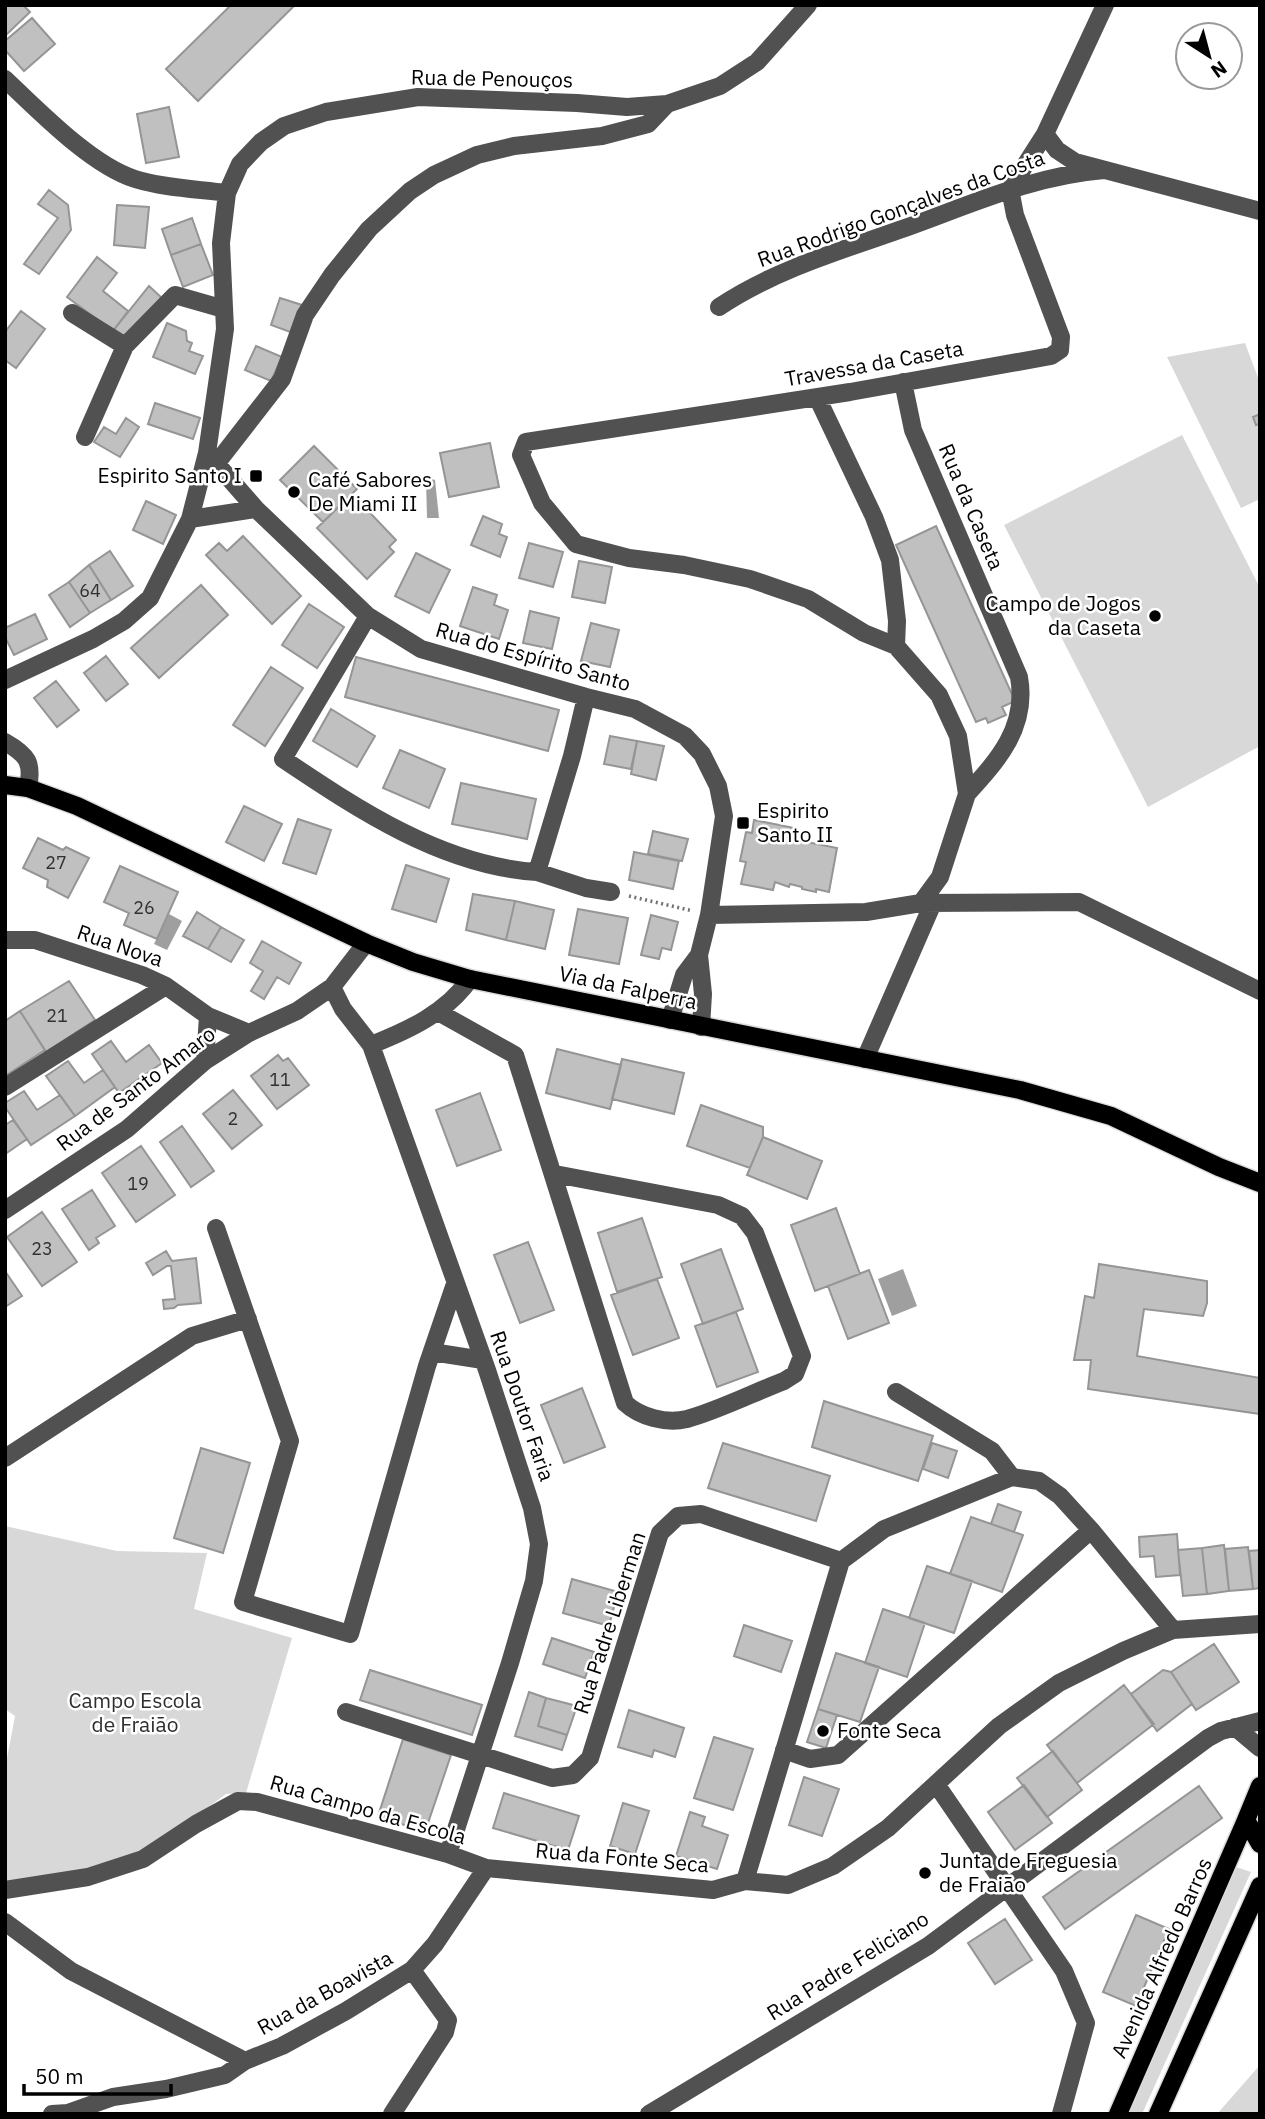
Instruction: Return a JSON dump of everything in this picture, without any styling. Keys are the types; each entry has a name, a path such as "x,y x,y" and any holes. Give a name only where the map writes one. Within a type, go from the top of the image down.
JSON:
{"main road":[{"name":"Via da Falperra","path":"5,785 28,789 77,806 366,943 413,962 470,979 1020,1090 1111,1116 1219,1167 1260,1183"},
{"name":"Avenida Alfredo Barros","path":"1118,2114 1260,1786"},
{"path":"1246,1820 1260,1844"},
{"path":"1158,2114 1260,1886"}],"street":[{"name":"Rua de Penouços","path":"5,680 93,639 124,621 150,598 190,519 212,459 225,329 221,243 227,193 240,164 261,142 284,126 326,112 418,97 627,107 667,104 720,86 757,62 808,5"},
{"path":"1010,189 1045,134 1105,5"},
{"path":"5,79 70,139 104,163 134,178 227,193"},
{"path":"212,459 282,379 305,315 332,275 369,229 410,191 434,175 477,155 514,146 602,136 648,124 667,104"},
{"name":"Rua Rodrigo Gonçalves da Costa","path":"1045,134 1057,150 1075,162 1260,211"},
{"name":"Rua Rodrigo Gonçalves da Costa","path":"719,307 746,289 843,250 1010,189 1070,173 1104,170"},
{"name":"Travessa da Caseta","path":"896,646 864,633 808,599 750,579 684,565 629,558 576,544 542,503 521,455 526,442 817,397 1051,356 1060,350 1060,337 1015,215 1010,189"},
{"path":"85,437 125,346 175,295 224,309"},
{"path":"72,313 125,346"},
{"name":"Rua da Caseta","path":"903,382 913,430 1019,677 1022,692 1017,723 1010,740 967,794"},
{"path":"817,397 869,506 890,560 897,621 896,646 939,695 944,705 958,736 967,794 940,877 927,903 865,1059"},
{"name":"Rua do Espírito Santo","path":"212,459 256,509 368,616 421,649 586,698 635,709 685,736 702,754 718,786 724,816 709,915 699,955"},
{"path":"190,519 256,509"},
{"path":"368,616 283,760 354,807 428,845 508,870 537,872 586,888 611,892"},
{"path":"537,872 572,756 586,698"},
{"path":"5,742 22,752 31,770 28,789"},
{"path":"709,915 866,912 927,903 1079,902 1260,991"},
{"name":"Rua Nova","path":"5,940 35,940 142,975 166,986 208,1016 249,1033"},
{"name":"Rua de Santo Amaro","path":"5,1210 127,1129 205,1060 249,1033 297,1011 332,987 366,943"},
{"path":"670,1020 684,975 699,955"},
{"path":"699,955 704,994 701,1027"},
{"path":"371,1045 438,1012 458,996 470,979"},
{"path":"5,1087 166,986"},
{"name":"Rua Doutor Faria","path":"332,987 343,1009 371,1045 383,1076 483,1360 532,1508 538,1544 534,1581 482,1756 448,1854"},
{"path":"438,1012 515,1055 555,1174 625,1403 635,1412 660,1419 685,1419 785,1381 795,1374 802,1356 755,1233 742,1216 718,1205 555,1174"},
{"path":"205,1060 208,1016"},
{"path":"216,1228 290,1441 243,1602 350,1634 432,1352 455,1284"},
{"path":"5,1458 192,1336 248,1319"},
{"path":"432,1352 483,1360"},
{"path":"896,1392 992,1451 1012,1477"},
{"path":"746,1881 841,1561 884,1529 1012,1477 1039,1481 1060,1496 1091,1530 1173,1630"},
{"name":"Rua Padre Liberman","path":"346,1712 552,1778 573,1775 590,1758 660,1533 678,1516 701,1514 841,1561"},
{"path":"784,1750 810,1759 838,1755 1091,1530"},
{"name":"Rua da Fonte Seca","path":"486,1868 713,1890 746,1881 788,1885 833,1866 888,1828 999,1726 1059,1683 1173,1630 1260,1624"},
{"name":"Rua Padre Feliciano","path":"649,2114 929,1945 1208,1738 1260,1721"},
{"path":"1235,1727 1260,1748"},
{"path":"936,1784 1064,1971 1086,2024 1061,2114"},
{"name":"Rua Campo da Escola","path":"5,1890 88,1877 143,1859 196,1824 238,1801 257,1802 448,1854 486,1868"},
{"name":"Rua da Boavista","path":"5,1922 71,1971 245,2061 282,2046 412,1970 435,1944 486,1868"},
{"path":"393,2114 445,2032 448,2020 412,1970"},
{"path":"64,2113 113,2096 166,2089 225,2074 245,2061"}],"path":[{"path":"611,892 709,915"}],"green space":[{"path":"1245,343 1260,383 1260,499 1241,508 1167,357"},
{"name":"Campo de Jogos da Caseta","path":"1182,435 1260,588 1260,746 1148,807 1004,525"},
{"name":"Campo Escola de Fraião","path":"5,1526 117,1551 207,1553 194,1609 292,1638 246,1793 226,1794 143,1855 100,1869 5,1884 5,1769 15,1716 5,1709"},
{"path":"1236,1867 1251,1872 1142,2114 1126,2114"},
{"path":"1260,2065 1260,2114 1217,2114"}],"shaded area":[{"path":"426,480 435,480 439,518 427,518"},
{"path":"169,914 182,921 167,950 154,944"},
{"path":"903,1269 917,1306 892,1316 878,1279"}],"building":[{"path":"5,5 23,5 30,12 5,36"},
{"path":"231,5 295,5 198,101 166,69"},
{"path":"32,18 55,44 24,71 5,50 5,41"},
{"path":"169,107 179,157 146,163 137,114"},
{"path":"49,190 68,205 71,230 39,274 24,264 58,218 38,204"},
{"path":"117,205 149,207 145,248 114,245"},
{"path":"192,218 201,244 171,255 162,229"},
{"path":"201,244 213,275 183,287 171,255"},
{"path":"97,257 117,273 103,291 128,311 113,331 67,297"},
{"path":"149,286 164,300 127,340 113,331"},
{"path":"280,298 302,305 293,333 271,325"},
{"path":"21,311 45,329 16,368 5,360 5,332"},
{"path":"167,323 186,331 187,341 192,343 189,351 203,356 195,374 153,357"},
{"path":"256,346 282,357 271,381 245,370"},
{"path":"155,403 200,418 193,439 148,424"},
{"path":"1260,414 1260,424 1256,425 1253,417"},
{"path":"126,418 139,427 120,457 94,442 104,427 116,434"},
{"path":"490,443 499,487 449,497 440,453"},
{"path":"314,446 357,489 323,522 280,480"},
{"path":"352,494 396,540 389,547 394,552 367,579 317,528"},
{"path":"146,501 176,515 163,544 133,530"},
{"path":"483,516 502,524 499,534 507,537 500,557 471,545"},
{"path":"936,526 1015,701 1002,707 1006,715 988,723 986,718 976,722 896,545"},
{"path":"243,536 301,596 272,624 206,555 219,543 227,551"},
{"path":"529,543 563,552 553,587 519,578"},
{"path":"110,551 133,586 111,600 89,565"},
{"path":"416,553 450,570 429,613 395,596"},
{"path":"579,561 612,567 605,603 572,597"},
{"path":"89,565 111,600 90,613 69,582"},
{"path":"69,582 90,613 70,627 49,595"},
{"path":"201,585 228,615 159,678 131,648"},
{"path":"473,587 497,595 494,605 508,610 499,639 460,626"},
{"path":"309,604 344,627 317,668 282,645"},
{"path":"530,611 559,618 552,649 523,643"},
{"path":"35,614 47,639 14,655 5,637 5,628"},
{"path":"591,623 619,630 610,667 581,661"},
{"path":"106,656 128,684 106,701 84,673"},
{"path":"356,657 559,710 548,751 345,697"},
{"path":"271,667 303,688 265,746 233,725"},
{"path":"56,681 79,710 57,727 34,698"},
{"path":"331,709 375,736 357,767 313,741"},
{"path":"610,736 637,741 631,769 604,764"},
{"path":"637,741 664,746 656,780 631,774"},
{"path":"400,750 445,769 429,808 383,788"},
{"path":"461,783 536,799 527,839 452,824"},
{"path":"244,806 282,824 264,861 226,842"},
{"path":"298,819 331,830 316,874 283,863"},
{"path":"754,820 794,828 792,839 837,848 829,892 816,889 816,892 790,884 789,887 775,882 773,890 741,884 746,862 740,861 746,832 752,833"},
{"path":"653,831 688,839 682,861 648,854"},
{"path":"38,838 89,858 68,898 47,887 48,880 23,868"},
{"path":"634,852 679,861 673,889 629,880"},
{"path":"406,865 449,879 436,922 392,909"},
{"path":"120,866 178,892 157,939 124,925 129,913 104,902"},
{"path":"473,894 515,901 506,940 466,930"},
{"path":"515,901 554,910 545,949 506,940"},
{"path":"578,909 628,918 619,964 569,955"},
{"path":"197,912 221,927 208,949 183,936"},
{"path":"651,915 678,922 671,950 662,948 659,959 641,955"},
{"path":"221,927 244,940 231,962 208,949"},
{"path":"262,941 301,963 289,984 277,977 264,999 251,991 263,971 250,963"},
{"path":"69,981 95,1020 46,1052 20,1011"},
{"path":"20,1011 45,1050 5,1076 5,1021"},
{"path":"111,1041 126,1062 149,1045 162,1063 119,1093 92,1054"},
{"path":"557,1049 621,1065 610,1109 546,1093"},
{"path":"278,1055 283,1061 288,1058 309,1085 277,1109 251,1076"},
{"path":"622,1059 684,1073 674,1114 612,1099"},
{"path":"68,1061 84,1083 103,1070 115,1087 75,1116 46,1076"},
{"path":"233,1090 262,1125 232,1149 203,1114"},
{"path":"24,1091 37,1110 60,1095 75,1116 31,1145 5,1107 5,1103"},
{"path":"480,1093 501,1150 457,1166 436,1110"},
{"path":"701,1105 763,1127 763,1137 750,1168 687,1146"},
{"path":"13,1120 27,1139 5,1154 5,1125"},
{"path":"182,1126 214,1171 191,1187 160,1142"},
{"path":"763,1137 822,1161 807,1199 747,1175"},
{"path":"141,1146 175,1195 136,1222 102,1173"},
{"path":"92,1190 115,1226 96,1238 99,1243 89,1250 62,1209"},
{"path":"836,1208 860,1274 815,1291 791,1225"},
{"path":"42,1212 77,1262 42,1286 7,1237"},
{"path":"642,1218 662,1277 617,1292 598,1233"},
{"path":"528,1242 554,1310 520,1323 494,1255"},
{"path":"721,1249 743,1309 703,1324 681,1264"},
{"path":"166,1251 172,1261 196,1258 201,1303 164,1309 163,1300 175,1299 171,1266 153,1275 146,1263"},
{"path":"1099,1264 1207,1281 1207,1303 1203,1316 1144,1309 1137,1356 1260,1378 1260,1414 1088,1389 1091,1360 1074,1360 1085,1296 1094,1298"},
{"path":"869,1270 889,1323 848,1339 828,1286"},
{"path":"5,1271 22,1296 5,1307"},
{"path":"657,1279 679,1338 633,1355 611,1295"},
{"path":"736,1312 758,1372 717,1387 695,1326"},
{"path":"582,1388 605,1447 564,1463 541,1405"},
{"path":"824,1401 933,1436 918,1481 812,1447"},
{"path":"723,1443 830,1476 816,1521 708,1488"},
{"path":"932,1443 957,1451 948,1478 923,1469"},
{"path":"201,1448 250,1463 223,1553 174,1538"},
{"path":"998,1504 1021,1512 1014,1532 991,1524"},
{"path":"971,1517 1023,1535 1002,1592 950,1574"},
{"path":"1177,1534 1180,1575 1156,1577 1154,1556 1140,1557 1139,1537"},
{"path":"1224,1545 1229,1591 1207,1594 1202,1548"},
{"path":"1248,1547 1253,1589 1229,1591 1225,1549"},
{"path":"1202,1548 1207,1594 1183,1596 1178,1550"},
{"path":"1260,1550 1260,1588 1253,1589 1249,1551"},
{"path":"927,1566 972,1581 954,1633 909,1618"},
{"path":"572,1579 618,1592 609,1626 563,1613"},
{"path":"883,1609 925,1623 907,1677 865,1663"},
{"path":"744,1625 792,1641 781,1672 734,1656"},
{"path":"552,1638 594,1652 585,1678 543,1664"},
{"path":"1214,1644 1239,1682 1196,1710 1171,1672"},
{"path":"836,1653 879,1667 860,1722 818,1709"},
{"path":"370,1670 482,1705 472,1735 360,1700"},
{"path":"1163,1670 1171,1672 1192,1704 1157,1731 1131,1694"},
{"path":"1124,1685 1154,1724 1077,1783 1047,1745"},
{"path":"529,1692 546,1698 538,1726 567,1735 562,1750 515,1736"},
{"path":"546,1698 577,1706 567,1735 538,1726"},
{"path":"818,1709 837,1715 826,1748 807,1742"},
{"path":"629,1710 684,1728 675,1757 654,1750 652,1757 618,1747"},
{"path":"714,1737 753,1749 733,1810 694,1798"},
{"path":"403,1739 451,1755 425,1832 378,1816"},
{"path":"1053,1751 1082,1790 1047,1817 1017,1778"},
{"path":"804,1777 839,1789 822,1836 789,1825"},
{"path":"1024,1785 1052,1823 1015,1850 988,1812"},
{"path":"1199,1786 1222,1818 1065,1929 1043,1897"},
{"path":"504,1793 579,1816 568,1850 493,1828"},
{"path":"623,1803 649,1811 635,1854 610,1846"},
{"path":"690,1812 705,1817 702,1826 728,1835 717,1869 676,1856"},
{"path":"1136,1915 1169,1929 1136,2006 1103,1992"},
{"path":"1005,1919 1032,1960 995,1984 968,1943"}],"place":[{"name":"Espirito Santo I","path":"256,476"},
{"name":"Café Sabores De Miami II","path":"294,492"},
{"name":"Campo de Jogos da Caseta","path":"1155,616"},
{"name":"Espirito Santo II","path":"743,823"},
{"name":"Fonte Seca","path":"823,1731"},
{"name":"Junta de Freguesia de Fraião","path":"925,1873"}]}
